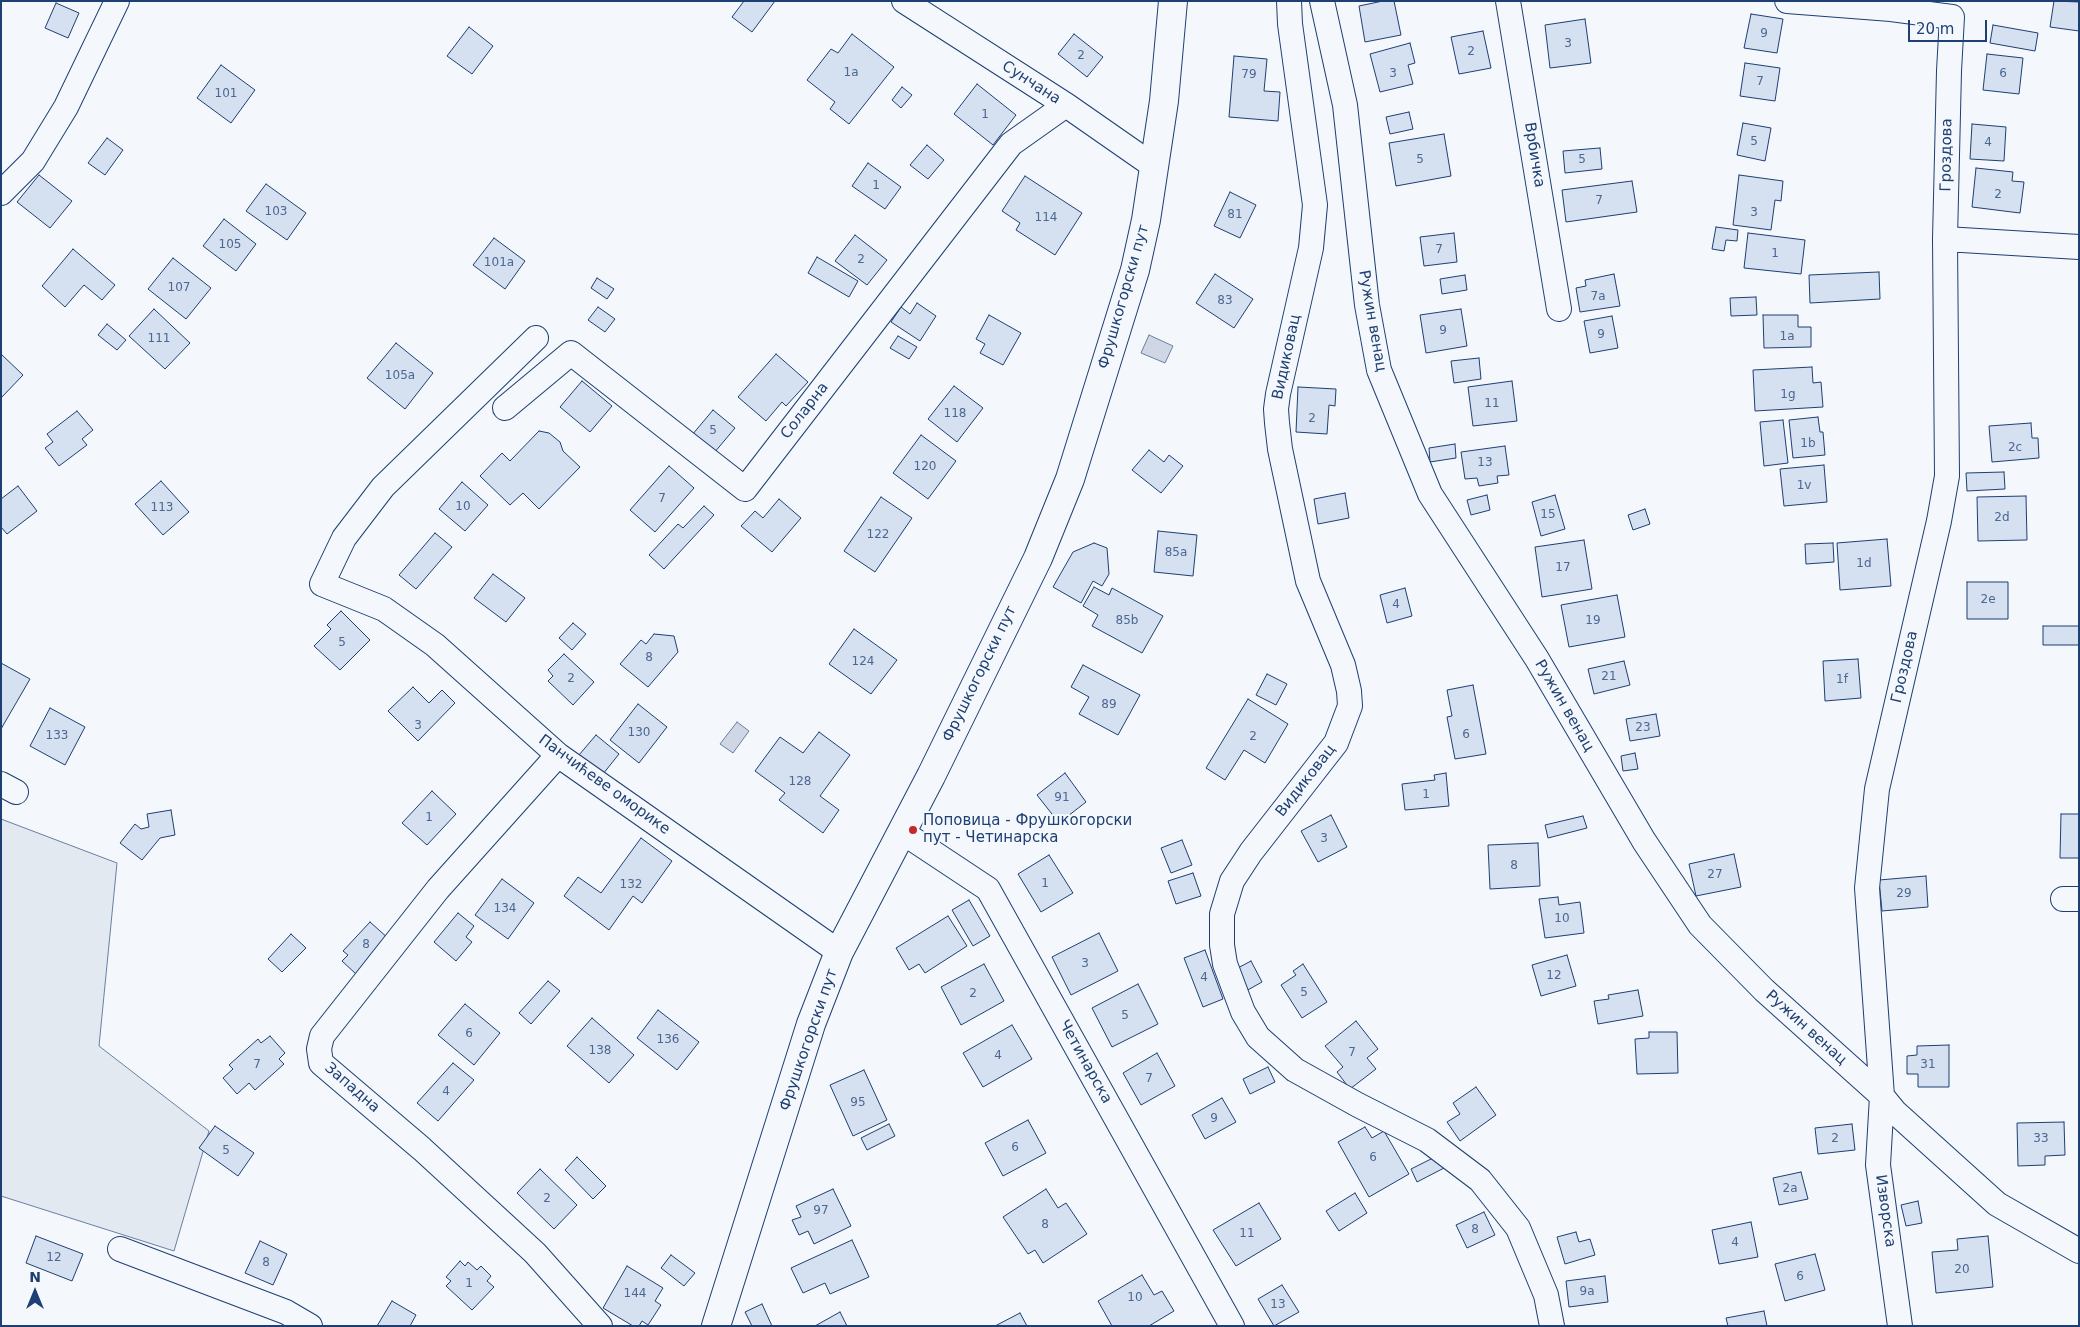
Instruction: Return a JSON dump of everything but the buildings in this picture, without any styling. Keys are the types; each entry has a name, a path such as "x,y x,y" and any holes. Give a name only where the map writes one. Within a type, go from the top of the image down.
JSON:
{"street":[{"path":"1,194 33,161 66,107 117,1"},
{"name":"Сунчана","path":"904,1 1066,105 1156,167"},
{"name":"Фрушкогорски пут","path":"724,1321 811,1024 839,952 902,832 1038,558 1070,479 1135,270 1156,167 1174,1"},
{"name":"Видиковац","path":"1289,1 1290,24 1315,205 1311,248 1278,394 1277,423 1280,449 1308,581 1343,665 1349,691 1350,706 1336,743 1251,852 1232,881 1222,914 1222,945 1225,964 1243,1012 1258,1037 1295,1070 1427,1140 1480,1180 1518,1228 1546,1295 1552,1326"},
{"name":"Ружин венац","path":"1322,1 1345,105 1367,305 1379,370 1430,494 1537,659 1644,841 1700,925 1764,990 1882,1096 1895,1112 1997,1204 2079,1250"},
{"name":"Врбичка","path":"1508,1 1559,309"},
{"name":"Гроздова","path":"1787,1 1891,9 1952,17 1945,239 1947,476 1937,530 1877,789 1867,888 1882,1096"},
{"name":"Соларна","path":"505,408 571,353 745,490 1011,144 1066,105"},
{"path":"1945,239 2079,247"},
{"name":"Панчићеве оморике","path":"536,338 383,487 344,538 322,584 384,609 435,645 558,755 839,952"},
{"name":"Западна","path":"558,755 438,889 322,1036 319,1049 321,1063 422,1149 535,1253 600,1326"},
{"name":"Четинарска","path":"902,832 988,889 1232,1326"},
{"name":"Изворска","path":"1882,1096 1878,1166 1900,1326"},
{"path":"120,1249 285,1319 310,1326"}],"shaded area":[{"path":"1149,335 1173,346 1165,363 1141,353"},
{"path":"737,722 749,731 733,753 720,744"},
{"path":"1,819 117,863 99,1046 209,1131 174,1251 1,1196"}],"place":[{"name":"Поповица - Фрушкогорски пут - Четинарска","path":"913,830"}]}
